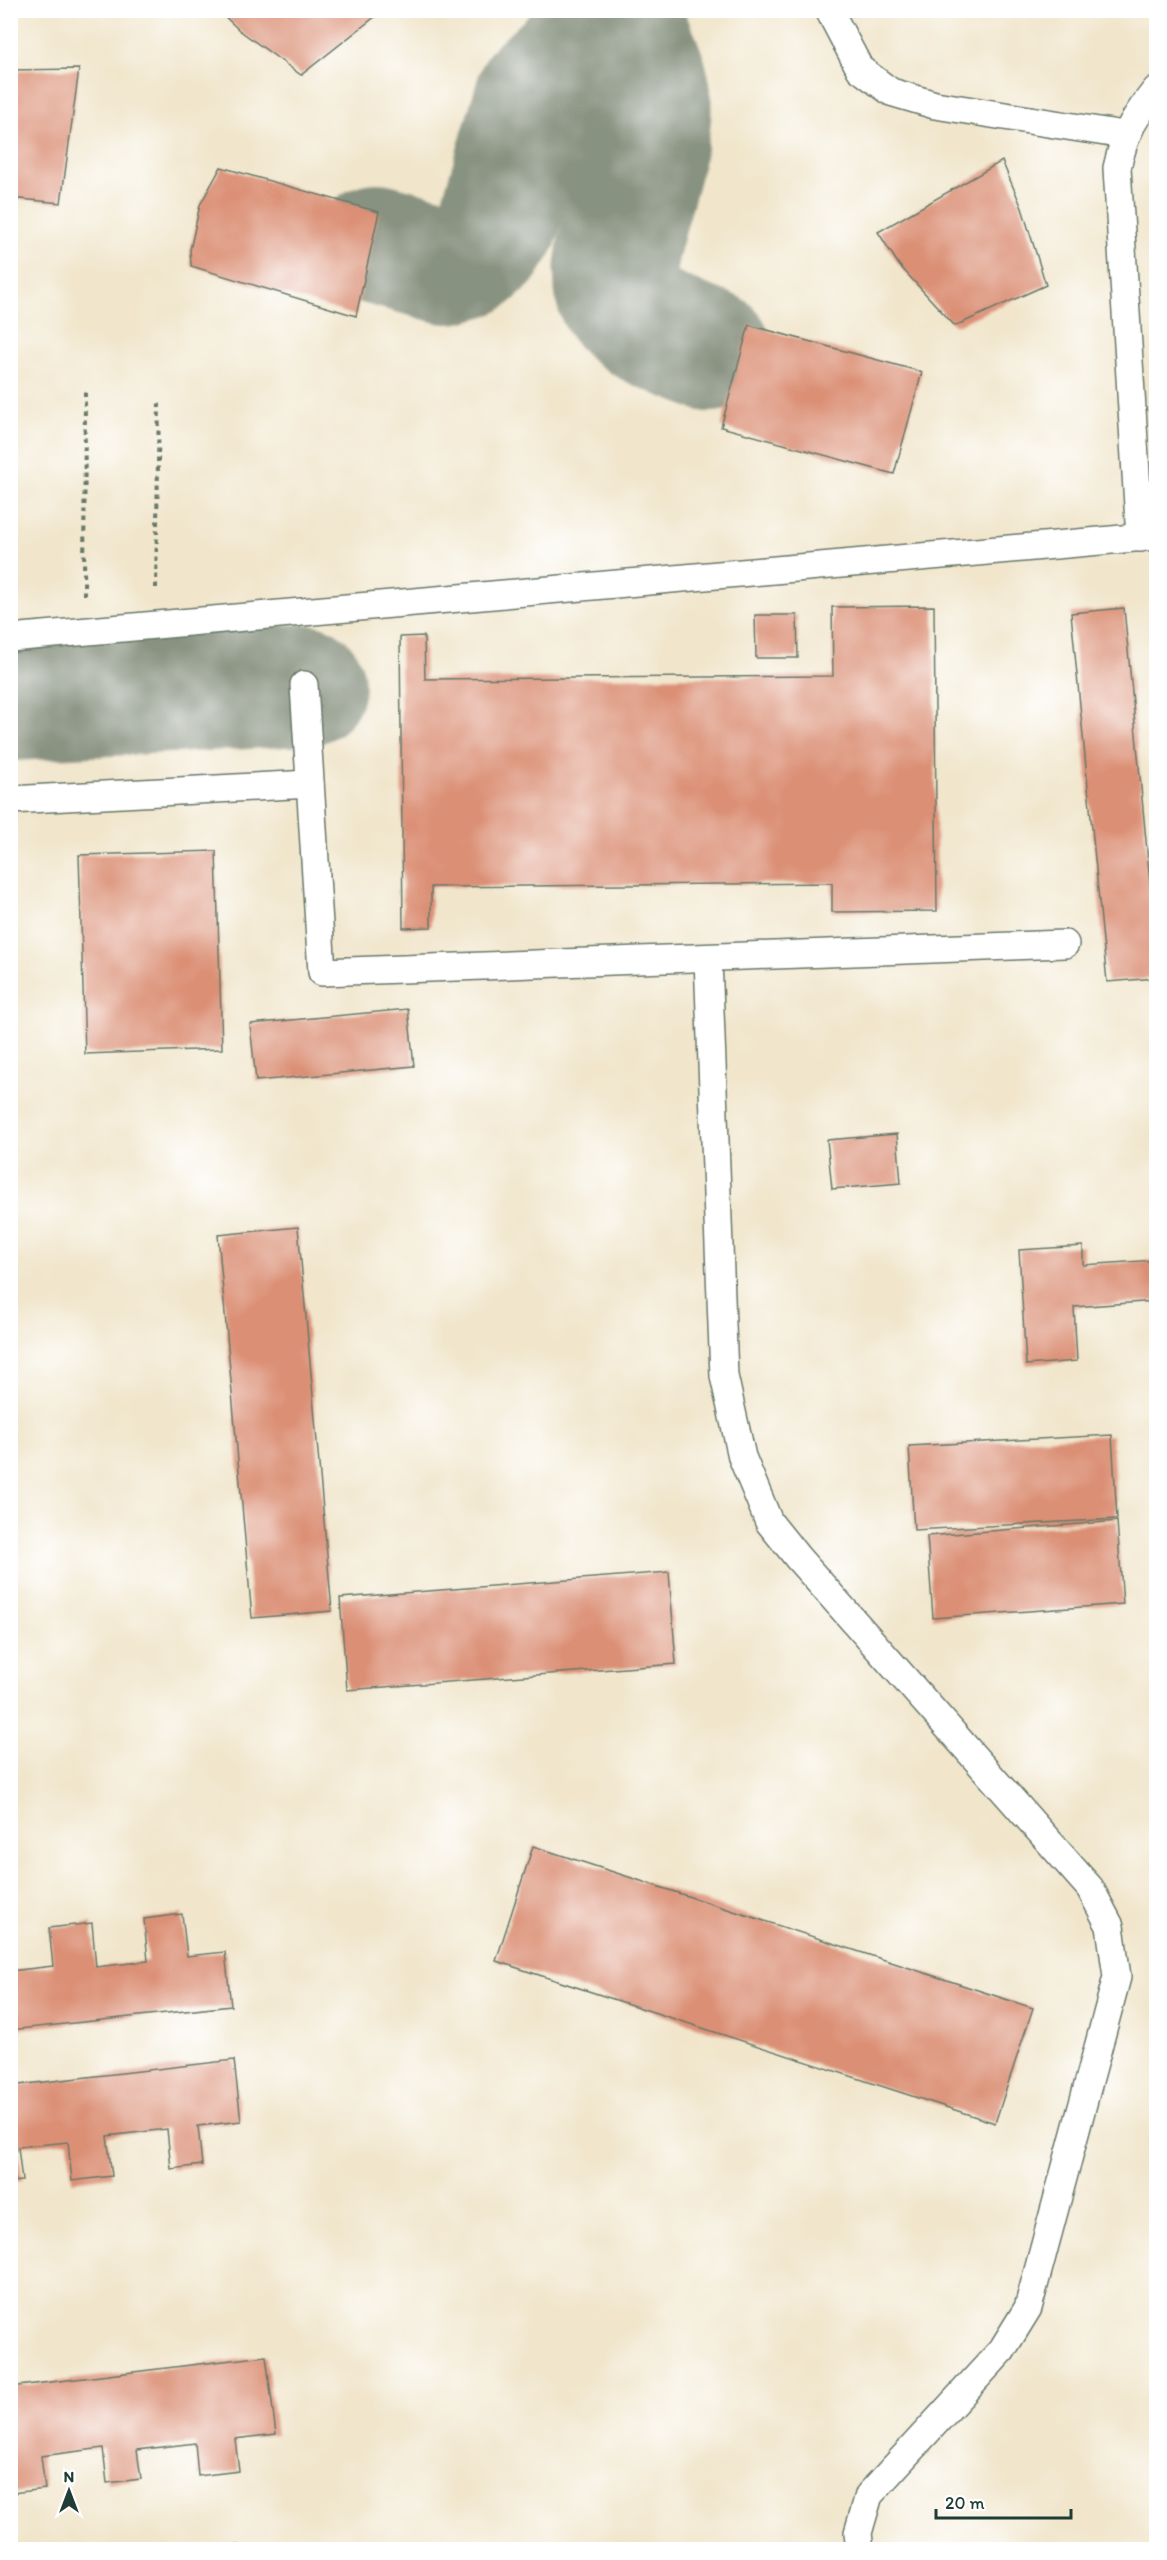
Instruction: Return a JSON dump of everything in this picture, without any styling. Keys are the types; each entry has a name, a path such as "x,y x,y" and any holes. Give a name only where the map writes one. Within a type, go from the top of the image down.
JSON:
{"lane":[{"path":"829,10 860,69 891,92 935,105 1124,135"},
{"path":"10,638 1148,537 1117,168 1124,135 1156,90"},
{"path":"304,685 322,972 1065,944"},
{"path":"10,800 310,784"},
{"path":"708,959 724,1376 742,1457 769,1522 798,1558 1090,1888 1110,1926 1117,1977 1028,2308 1002,2350 869,2495 858,2533 860,2550"}],"path":[{"path":"84,632 85,392"},
{"path":"155,626 159,400"}],"building":[{"path":"218,10 374,10 377,15 301,75 239,30"},
{"path":"79,69 61,203 10,198 10,70"},
{"path":"1002,161 1022,208 1046,285 955,326 899,265 878,232"},
{"path":"221,167 379,212 356,316 191,266 190,250 200,205"},
{"path":"749,325 922,372 894,474 721,427"},
{"path":"934,606 937,911 832,912 832,883 431,887 431,927 403,928 400,637 424,636 425,679 833,676 832,607"},
{"path":"1124,608 1156,946 1156,978 1107,982 1071,613"},
{"path":"755,615 797,615 798,658 756,658"},
{"path":"216,851 222,1049 85,1054 79,855"},
{"path":"408,1009 414,1066 256,1081 250,1024"},
{"path":"897,1134 901,1183 832,1189 827,1140"},
{"path":"298,1227 332,1611 252,1618 218,1235"},
{"path":"1083,1246 1083,1265 1156,1260 1156,1301 1074,1307 1077,1361 1026,1365 1019,1250"},
{"path":"1112,1435 1117,1519 914,1530 909,1446"},
{"path":"1117,1521 1123,1604 933,1618 927,1536"},
{"path":"669,1572 676,1664 347,1690 340,1598"},
{"path":"10,1610 18,1700 10,1700"},
{"path":"533,1846 1033,2008 995,2123 496,1961"},
{"path":"182,1914 187,1956 225,1952 231,2006 10,2030 10,1971 53,1966 49,1928 92,1923 96,1967 148,1961 144,1919"},
{"path":"234,2060 241,2121 198,2126 202,2165 171,2169 167,2129 107,2136 112,2176 72,2181 68,2142 18,2147 22,2181 10,2182 10,2086"},
{"path":"266,2356 276,2434 235,2439 239,2471 198,2476 195,2443 137,2450 141,2479 107,2483 103,2448 41,2456 45,2489 12,2493 10,2387"},
{"path":"239,2545 239,2550 206,2550 206,2548"}],"taxiway":[{"path":"377,244 448,263 470,257 485,244 499,222 538,90 589,43 619,10"},
{"path":"617,15 637,54 650,95 650,117 646,143 617,258 615,280 618,297 624,307 646,323 711,351"},
{"path":"10,700 304,685"}]}
